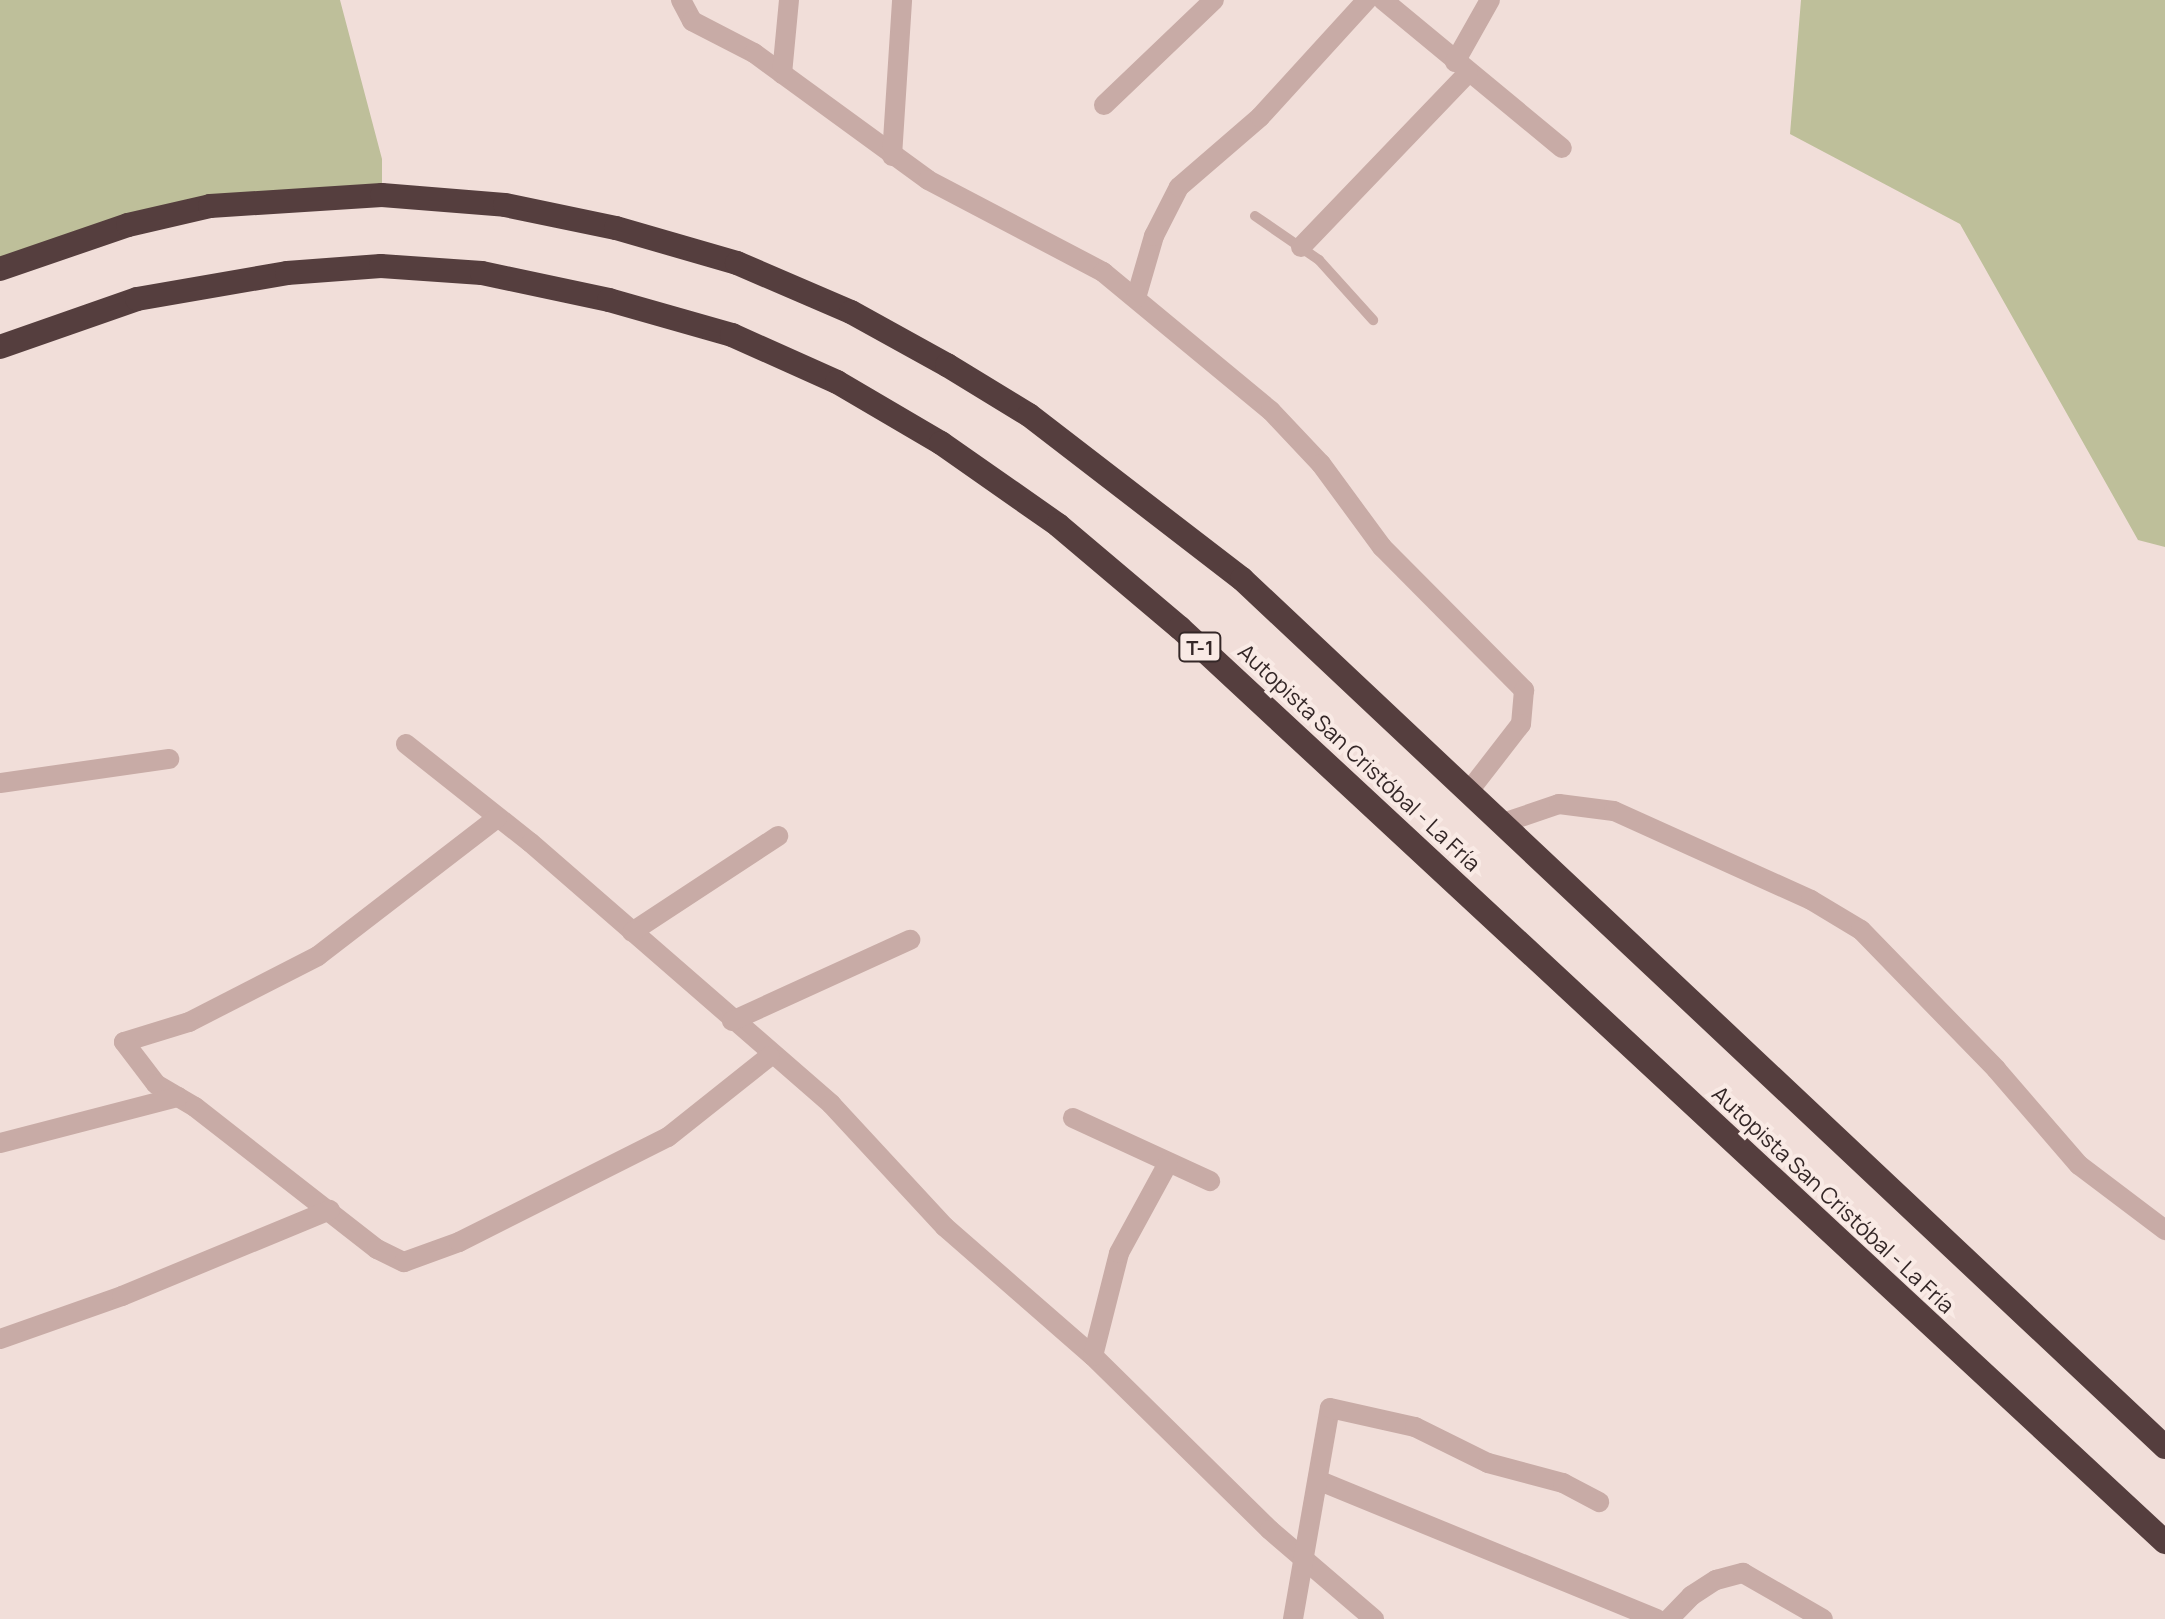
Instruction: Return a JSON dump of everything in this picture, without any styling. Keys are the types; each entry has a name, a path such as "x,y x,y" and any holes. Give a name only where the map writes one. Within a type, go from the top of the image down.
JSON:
{"highway":[{"path":"0,269 101,233 210,206 382,195 505,205 616,228 737,263 851,312 1029,415 1242,579 2165,1447"},
{"name":"Autopista San Cristóbal - La Fría","path":"0,347 137,299 287,273 381,266 482,273 609,300 732,335 837,382 941,443 1045,515 1180,628 2165,1542"}],"street":[{"path":"681,0 692,21 782,74 892,156 961,200 1103,272 1271,411 1321,464 1382,547 1524,690 1521,724 1469,791"},
{"path":"782,74 789,0"},
{"path":"892,156 902,0"},
{"path":"1104,105 1214,0"},
{"path":"1301,247 1461,68 1490,0"},
{"path":"1136,298 1154,236 1179,187 1260,117 1381,1 1562,148"},
{"path":"406,744 632,932 770,1056 831,1104 945,1227 1093,1356 1302,1558 1374,1619"},
{"path":"0,783 169,759"},
{"path":"1503,823 1559,804 1614,811 1811,900 1861,930 1996,1069 2079,1165 2165,1230"},
{"path":"497,818 318,956 189,1022 124,1042 156,1084 330,1210 377,1249 404,1262 429,1255 668,1137 770,1056"},
{"path":"632,932 778,836"},
{"path":"732,1021 910,940"},
{"path":"0,1143 178,1097"},
{"path":"1073,1118 1210,1181"},
{"path":"1093,1356 1119,1253 1168,1163"},
{"path":"0,1339 122,1296 330,1210"},
{"path":"1293,1619 1302,1558 1320,1481 1330,1408 1415,1427 1488,1463 1563,1483 1599,1502"},
{"path":"1320,1481 1657,1619"},
{"path":"1669,1619 1691,1596 1716,1580 1743,1573 1823,1619"}],"lane":[{"path":"1255,216 1301,247 1373,320"}],"green space":[{"path":"0,0 340,0 382,159 382,195 210,206 0,269"},
{"path":"1801,0 2165,0 2165,547 2138,540 1960,224 1790,134"}]}
